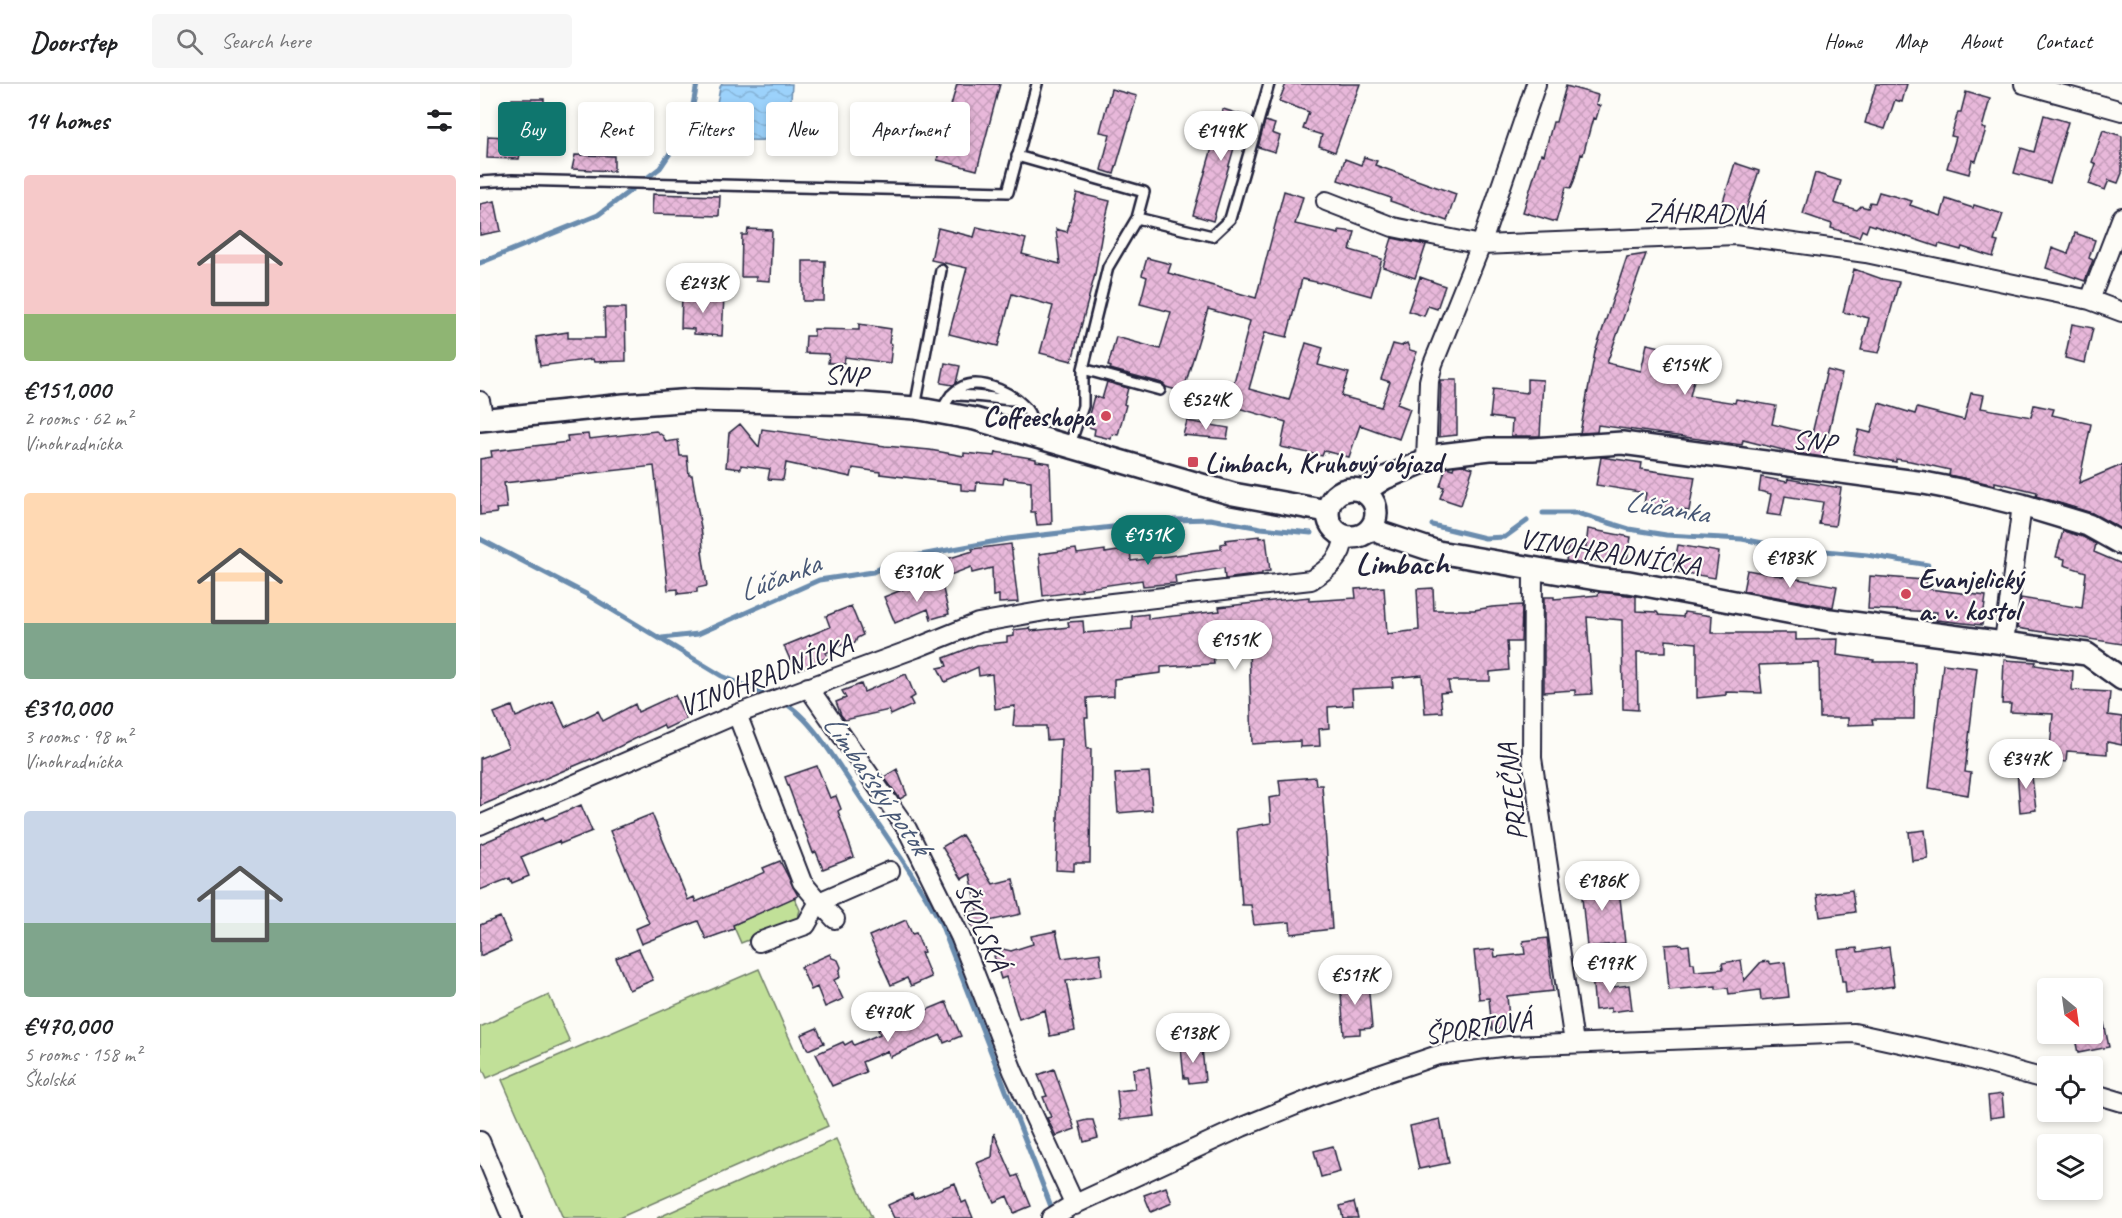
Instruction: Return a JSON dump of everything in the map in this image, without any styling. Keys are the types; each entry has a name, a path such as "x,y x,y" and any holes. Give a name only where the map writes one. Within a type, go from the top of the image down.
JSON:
{"street":[{"path":"1426,461 1429,381 1432,364 1481,245 1536,84"},
{"path":"2024,84 2122,111"},
{"name":"ZÁHRADNÁ","path":"1326,201 1393,227 1481,245 1736,234 1866,253 2090,300 2122,312"},
{"path":"2090,300 2122,217"},
{"name":"SNP","path":"481,414 695,400 863,404 915,408 945,404 1034,436 1200,486 1266,501 1327,511"},
{"name":"SNP","path":"1363,492 1385,478 1440,455 1490,449 1533,449 1622,443 1965,490 2088,525 2122,544"},
{"path":"1356,489 1363,492 1374,503 1376,519 1373,526 1360,537 1344,537 1331,527 1327,511 1329,503 1340,492 1356,489"},
{"path":"2004,642 2022,505"},
{"name":"VINOHRADNÍCKA","path":"1373,526 1389,536 1438,552 1629,582 1830,620 2087,654 2122,679"},
{"name":"VINOHRADNÍCKA","path":"480,825 737,714 978,623 1051,610 1311,580 1329,568 1336,559 1344,537"},
{"name":"PRIEČNA","path":"1533,568 1532,758 1574,1043"},
{"name":"ŠKOLSKÁ","path":"808,687 907,829 960,936 1013,1071 1072,1206"},
{"path":"737,714 802,882 836,919"},
{"path":"759,942 806,925 819,902 890,871"},
{"name":"ŠPORTOVÁ","path":"1051,1218 1072,1206 1242,1127 1323,1094 1438,1055 1509,1046 1854,1033 1965,1057 2037,1077"},
{"path":"2103,1096 2122,1102"},
{"path":"480,1142 512,1218"}],"lane":[{"path":"480,182 512,180 1008,192 1037,84"},
{"path":"1137,218 1212,236 1230,219 1269,84"},
{"path":"1017,156 1143,192 1137,218 1108,267 1083,369 1083,406 1069,447"},
{"path":"915,408 941,270"},
{"path":"1083,369 1160,390"},
{"path":"945,404 960,387 970,383 999,388 1029,413 1034,436"}],"green space":[{"path":"794,897 800,910 797,921 741,943 733,925"},
{"path":"759,969 828,1126 619,1218 563,1218 502,1080"},
{"path":"549,995 570,1042 487,1078 480,1063 480,1027"},
{"path":"836,1139 872,1218 657,1218"}],"water":[{"path":"722,84 792,84 791,102 766,102 766,139 754,140 754,102 717,102"}],"building":[{"path":"957,84 1000,84 977,170 937,160 938,156 970,156 970,102 952,102"},
{"path":"1286,84 1360,84 1335,152 1319,146 1322,135 1303,129 1309,112 1279,101"},
{"path":"1876,84 1907,84 1902,102 1895,100 1885,129 1865,123"},
{"path":"1566,86 1598,95 1596,104 1600,106 1596,119 1593,118 1574,181 1571,188 1566,187 1556,222 1523,212 1541,154 1544,155 1553,122 1556,122"},
{"path":"1111,89 1137,96 1114,174 1101,170 1110,134 1100,132"},
{"path":"1966,92 1990,99 1982,128 1986,129 1976,161 1972,160 1969,174 1947,168 1956,137 1951,136"},
{"path":"512,99 544,99 544,102 512,102"},
{"path":"1223,109 1252,118 1245,143 1236,141 1213,221 1193,215"},
{"path":"2044,115 2068,122 2050,183 2014,173 2021,148 2034,152"},
{"path":"1265,121 1275,124 1272,133 1280,136 1275,152 1258,147"},
{"path":"2103,130 2122,136 2122,173 2118,183 2109,180 2105,190 2089,184 2096,164 2092,162"},
{"path":"488,136 498,137 498,156 520,156 519,159 487,158"},
{"path":"575,155 614,156 614,171 572,169"},
{"path":"1364,157 1377,161 1375,165 1456,194 1447,221 1390,201 1391,198 1338,180 1345,159 1361,165"},
{"path":"1735,163 1759,171 1745,212 1722,205"},
{"path":"1815,173 1841,181 1834,203 1857,210 1861,206 1868,208 1870,202 1875,203 1879,192 1912,201 1910,205 1941,216 1946,199 1973,208 1974,205 2003,214 1994,241 1998,242 1993,257 1962,247 1961,250 1939,244 1938,247 1869,224 1866,232 1862,230 1859,237 1831,228 1832,224 1803,214"},
{"path":"1284,191 1303,197 1295,224 1339,234 1339,230 1355,232 1350,250 1382,259 1371,296 1302,279 1287,337 1265,332 1249,389 1289,400 1306,343 1323,348 1318,365 1349,373 1341,396 1381,407 1390,382 1381,379 1393,344 1401,346 1407,343 1410,350 1417,352 1397,404 1410,409 1399,439 1360,425 1349,457 1324,451 1322,456 1281,447 1286,422 1228,405 1250,321 1208,309 1183,392 1166,387 1162,383 1110,369 1111,367 1108,366 1116,337 1160,349 1171,312 1140,304 1147,277 1142,275 1147,258 1171,264 1168,273 1256,298"},
{"path":"1077,193 1110,201 1095,274 1072,361 1040,353 1053,306 1012,294 998,346 949,334 967,268 931,260 938,228 974,237 977,227 1026,239 1022,254 1060,264 1056,229 1067,232"},
{"path":"653,194 720,196 719,216 652,214"},
{"path":"495,201 501,231 480,235 480,204"},
{"path":"748,229 772,230 770,281 756,280 756,277 741,277 742,235 747,235"},
{"path":"2075,233 2095,240 2089,258 2093,260 2085,281 2046,268 2052,248 2068,254"},
{"path":"1392,238 1426,245 1415,278 1383,267"},
{"path":"1646,254 1607,363 1641,371 1647,344 1661,347 1659,357 1697,368 1690,396 1735,403 1736,399 1776,406 1772,424 1812,434 1827,370 1842,374 1823,457 1795,453 1743,440 1742,445 1598,425 1597,432 1580,433 1595,352 1627,257"},
{"path":"803,261 825,261 824,301 803,301"},
{"path":"1854,269 1882,279 1899,282 1879,353 1861,350 1869,318 1843,312"},
{"path":"1420,277 1445,286 1437,309 1428,306 1424,316 1408,311"},
{"path":"682,294 724,296 722,336 694,334 694,329 681,328"},
{"path":"604,308 625,308 626,361 594,362 593,359 540,366 536,337 568,332 568,338 605,338"},
{"path":"859,324 891,329 890,363 845,357 844,363 828,363 829,354 805,353 806,336 814,336 814,329 859,330"},
{"path":"2072,324 2093,328 2085,363 2065,358"},
{"path":"945,363 960,366 956,383 953,385 941,383"},
{"path":"1527,379 1543,380 1540,436 1511,436 1512,420 1490,417 1493,389 1527,393"},
{"path":"1441,380 1457,380 1457,435 1439,437"},
{"name":"Coffeeshopa","path":"1107,382 1128,388 1118,435 1112,434 1111,439 1094,435 1095,429 1086,426 1094,396 1102,399"},
{"path":"1971,393 1984,395 1981,408 2031,417 2034,405 2054,409 2052,415 2091,424 2079,483 2122,465 2122,529 2092,513 2036,496 2037,492 1995,482 1995,485 1949,475 1950,470 1910,461 1896,459 1896,462 1853,454 1859,430 1871,433 1879,403 1915,414 1917,408 1964,420"},
{"path":"1187,421 1229,428 1227,439 1183,435"},
{"path":"740,424 759,447 762,429 964,456 964,453 995,456 996,452 1050,463 1052,524 1037,525 1035,512 1031,512 1031,481 1004,478 1003,484 977,482 976,491 961,490 961,484 880,474 880,472 853,468 851,477 786,463 783,480 768,479 770,469 741,465 741,469 726,467 729,433"},
{"path":"656,431 663,436 666,442 678,440 680,456 687,456 689,475 692,475 702,534 707,586 697,588 697,592 678,594 678,589 668,590 654,466 504,483 507,508 496,509 497,513 480,515 480,459 492,457 491,451 568,442 567,436 588,434 589,439"},
{"path":"1601,457 1642,463 1641,469 1695,477 1689,511 1644,504 1646,493 1596,485"},
{"path":"1463,465 1473,468 1461,505 1440,498 1444,487 1440,486 1446,467 1453,469 1454,466"},
{"path":"1761,477 1841,488 1835,526 1819,524 1823,502 1785,496 1781,516 1767,514 1771,494 1759,491"},
{"path":"1588,529 1631,537 1627,560 1607,556 1606,562 1586,559 1585,564 1566,561 1568,545 1586,547"},
{"path":"2063,531 2096,544 2094,552 2122,564 2122,644 2017,628 2021,598 2082,608 2086,572 2064,565 2065,559 2056,557"},
{"path":"1260,536 1260,538 1266,537 1270,571 1262,572 1262,574 1225,579 1224,568 1175,576 1176,583 1143,586 1142,580 1043,596 1039,554 1076,549 1077,554 1130,549 1131,561 1221,549 1221,544 1226,543 1225,540"},
{"path":"1011,544 1018,602 999,603 999,595 993,596 992,568 972,573 971,567 945,577 940,561 973,551 972,549"},
{"path":"1678,545 1719,552 1715,578 1673,571"},
{"path":"1747,570 1837,586 1833,607 1743,591"},
{"path":"1870,576 1925,580 1929,589 1986,596 1982,625 1936,620 1937,612 1868,609"},
{"path":"914,585 916,591 942,585 949,614 931,619 928,609 895,623 884,597"},
{"path":"1384,587 1387,634 1419,630 1417,589 1433,588 1434,610 1474,610 1522,605 1521,642 1507,642 1509,670 1490,672 1490,681 1448,681 1450,692 1440,693 1442,712 1425,713 1422,675 1392,678 1393,687 1352,689 1353,705 1328,707 1329,728 1319,729 1320,746 1300,747 1300,741 1252,744 1249,649 1213,652 1214,664 1161,667 1161,673 1114,679 1114,696 1087,698 1088,718 1085,718 1087,749 1091,749 1090,863 1074,863 1074,871 1056,870 1061,739 1047,740 1046,726 1013,726 1015,706 995,709 992,674 979,676 978,667 945,682 938,668 947,666 944,658 977,645 1007,642 1007,637 1014,636 1014,630 1030,628 1031,631 1069,627 1068,622 1083,621 1084,633 1132,629 1132,616 1148,614 1148,619 1220,611 1219,607 1309,597 1309,601 1356,598 1355,589"},
{"path":"1599,592 1636,596 1636,611 1683,617 1684,612 1712,616 1711,633 1796,633 1796,640 1838,639 1837,655 1874,660 1873,662 1915,662 1914,719 1872,719 1873,724 1848,725 1848,718 1820,718 1819,663 1759,665 1762,693 1726,692 1726,695 1697,698 1697,643 1666,640 1666,652 1637,652 1638,710 1623,709 1622,620 1587,617 1592,694 1575,695 1575,690 1544,692 1544,597 1554,597 1554,599 1598,595"},
{"path":"851,606 863,635 857,638 855,643 850,645 845,643 826,653 828,657 795,671 784,646 830,627 826,616"},
{"path":"2004,660 2036,662 2035,665 2073,671 2072,690 2110,692 2108,715 2122,717 2122,745 2107,742 2107,754 2067,751 2066,762 2049,760 2053,714 2010,712 2011,704 2002,704"},
{"path":"1943,664 1977,668 1965,772 1971,773 1968,795 1929,788"},
{"path":"906,674 915,696 910,699 913,705 891,715 889,710 845,720 841,715 836,702 846,698 842,691 861,684 864,692"},
{"path":"675,695 686,719 665,729 663,725 592,760 480,806 480,758 508,747 494,713 512,706 516,717 553,701 565,727 598,711 603,721 635,704 638,712"},
{"path":"817,766 830,798 836,796 841,809 838,811 854,857 823,869 816,852 813,853 785,777"},
{"path":"2031,768 2036,810 2020,812 2017,769"},
{"path":"897,769 907,795 900,799 884,777"},
{"path":"1149,772 1152,810 1118,813 1115,774"},
{"path":"1315,777 1316,785 1322,785 1332,929 1291,934 1290,922 1254,925 1251,905 1242,905 1237,829 1271,823 1269,798 1281,796 1279,780"},
{"path":"581,805 592,831 560,844 559,841 521,857 529,876 512,883 510,878 480,890 480,844 544,817 545,820"},
{"path":"652,814 688,900 694,897 696,902 765,872 763,868 780,861 798,896 733,925 734,929 706,939 698,921 641,944 635,929 649,923 610,831"},
{"path":"1925,830 1928,859 1912,861 1909,832"},
{"path":"962,835 993,884 1013,879 1021,914 989,921 989,925 973,928 966,913 978,911 970,874 962,879 942,847"},
{"path":"1603,875 1604,881 1618,880 1625,943 1587,947 1580,878"},
{"path":"1852,890 1855,912 1820,917 1817,895"},
{"path":"500,917 511,942 480,956 480,925"},
{"path":"906,920 912,934 916,933 931,977 911,986 907,978 891,985 869,936"},
{"path":"1056,931 1062,958 1100,953 1102,975 1066,981 1075,1031 1050,1036 1045,1010 1019,1019 1006,977 1001,979 994,956 1003,949 1011,951 1033,944 1031,936"},
{"path":"1547,938 1553,991 1507,996 1510,1028 1492,1030 1489,998 1479,999 1474,951 1494,949 1495,957 1525,954 1523,941"},
{"path":"1681,944 1682,946 1689,945 1691,963 1694,963 1695,971 1723,969 1722,963 1741,960 1744,981 1761,962 1768,961 1771,964 1785,962 1789,997 1761,1000 1760,990 1729,994 1728,988 1716,989 1716,986 1669,990 1665,945"},
{"path":"1889,947 1894,986 1846,993 1838,950 1857,948 1858,952"},
{"path":"639,949 653,980 629,990 616,958"},
{"path":"830,954 832,958 838,960 841,967 840,977 834,980 843,999 825,1007 817,987 811,990 801,967"},
{"path":"1613,973 1614,987 1629,985 1632,1009 1611,1012 1611,1008 1595,1010 1592,975"},
{"path":"1356,978 1356,983 1368,982 1372,1028 1360,1029 1360,1034 1344,1035 1340,979"},
{"path":"946,1002 961,1036 944,1043 941,1035 890,1057 887,1051 862,1062 866,1072 832,1086 816,1054 843,1042 845,1045 852,1041 854,1045 880,1034 878,1030 890,1025 893,1019 900,1021"},
{"path":"2103,1018 2109,1047 2078,1053 2076,1044 2103,1044"},
{"path":"817,1028 824,1043 808,1050 801,1035"},
{"path":"1202,1047 1205,1081 1189,1083 1188,1078 1184,1078 1181,1048"},
{"path":"1149,1067 1155,1116 1120,1120 1117,1091 1135,1089 1133,1069"},
{"path":"1054,1069 1075,1129 1056,1136 1047,1118 1051,1117 1043,1097 1047,1096 1038,1075"},
{"path":"2002,1094 2004,1116 1990,1118 1988,1096"},
{"path":"1440,1119 1449,1163 1419,1169 1410,1126"},
{"path":"1093,1120 1098,1138 1084,1142 1079,1122"},
{"path":"994,1133 1013,1177 1018,1175 1031,1206 1014,1213 1007,1196 994,1202 977,1163 992,1157"},
{"path":"1333,1146 1340,1172 1321,1177 1314,1151"},
{"path":"955,1183 962,1203 966,1201 973,1218 894,1218 888,1205 912,1194 914,1199"},
{"path":"1166,1187 1172,1203 1151,1212 1144,1195"},
{"path":"1354,1202 1358,1218 1343,1218 1340,1206"}],"waterway":[{"path":"480,263 598,215 660,168 683,134 693,105 697,84"},
{"name":"Lúčanka","path":"1543,513 1577,513 1629,529 1666,535 1742,539 1784,547 1867,555 1928,565"},
{"name":"Lúčanka","path":"663,639 698,634 819,580 873,572 899,559 1008,539 1174,520 1210,519 1261,528 1311,533"},
{"name":"Lúčanka","path":"1432,525 1485,538 1505,537 1527,521"},
{"name":"Limbašský potok","path":"480,539 586,594 722,676 772,697"},
{"name":"Limbašský potok","path":"783,702 804,719 824,744 940,921 1054,1214"}],"place":[{"name":"Coffeeshopa","path":"1106,416"},
{"name":"Limbach, Kruhový objazd","path":"1193,462"},
{"name":"Evanjelický a. v. kostol","path":"1906,594"}],"district":[{"name":"Limbach","path":"1402,563"}]}
